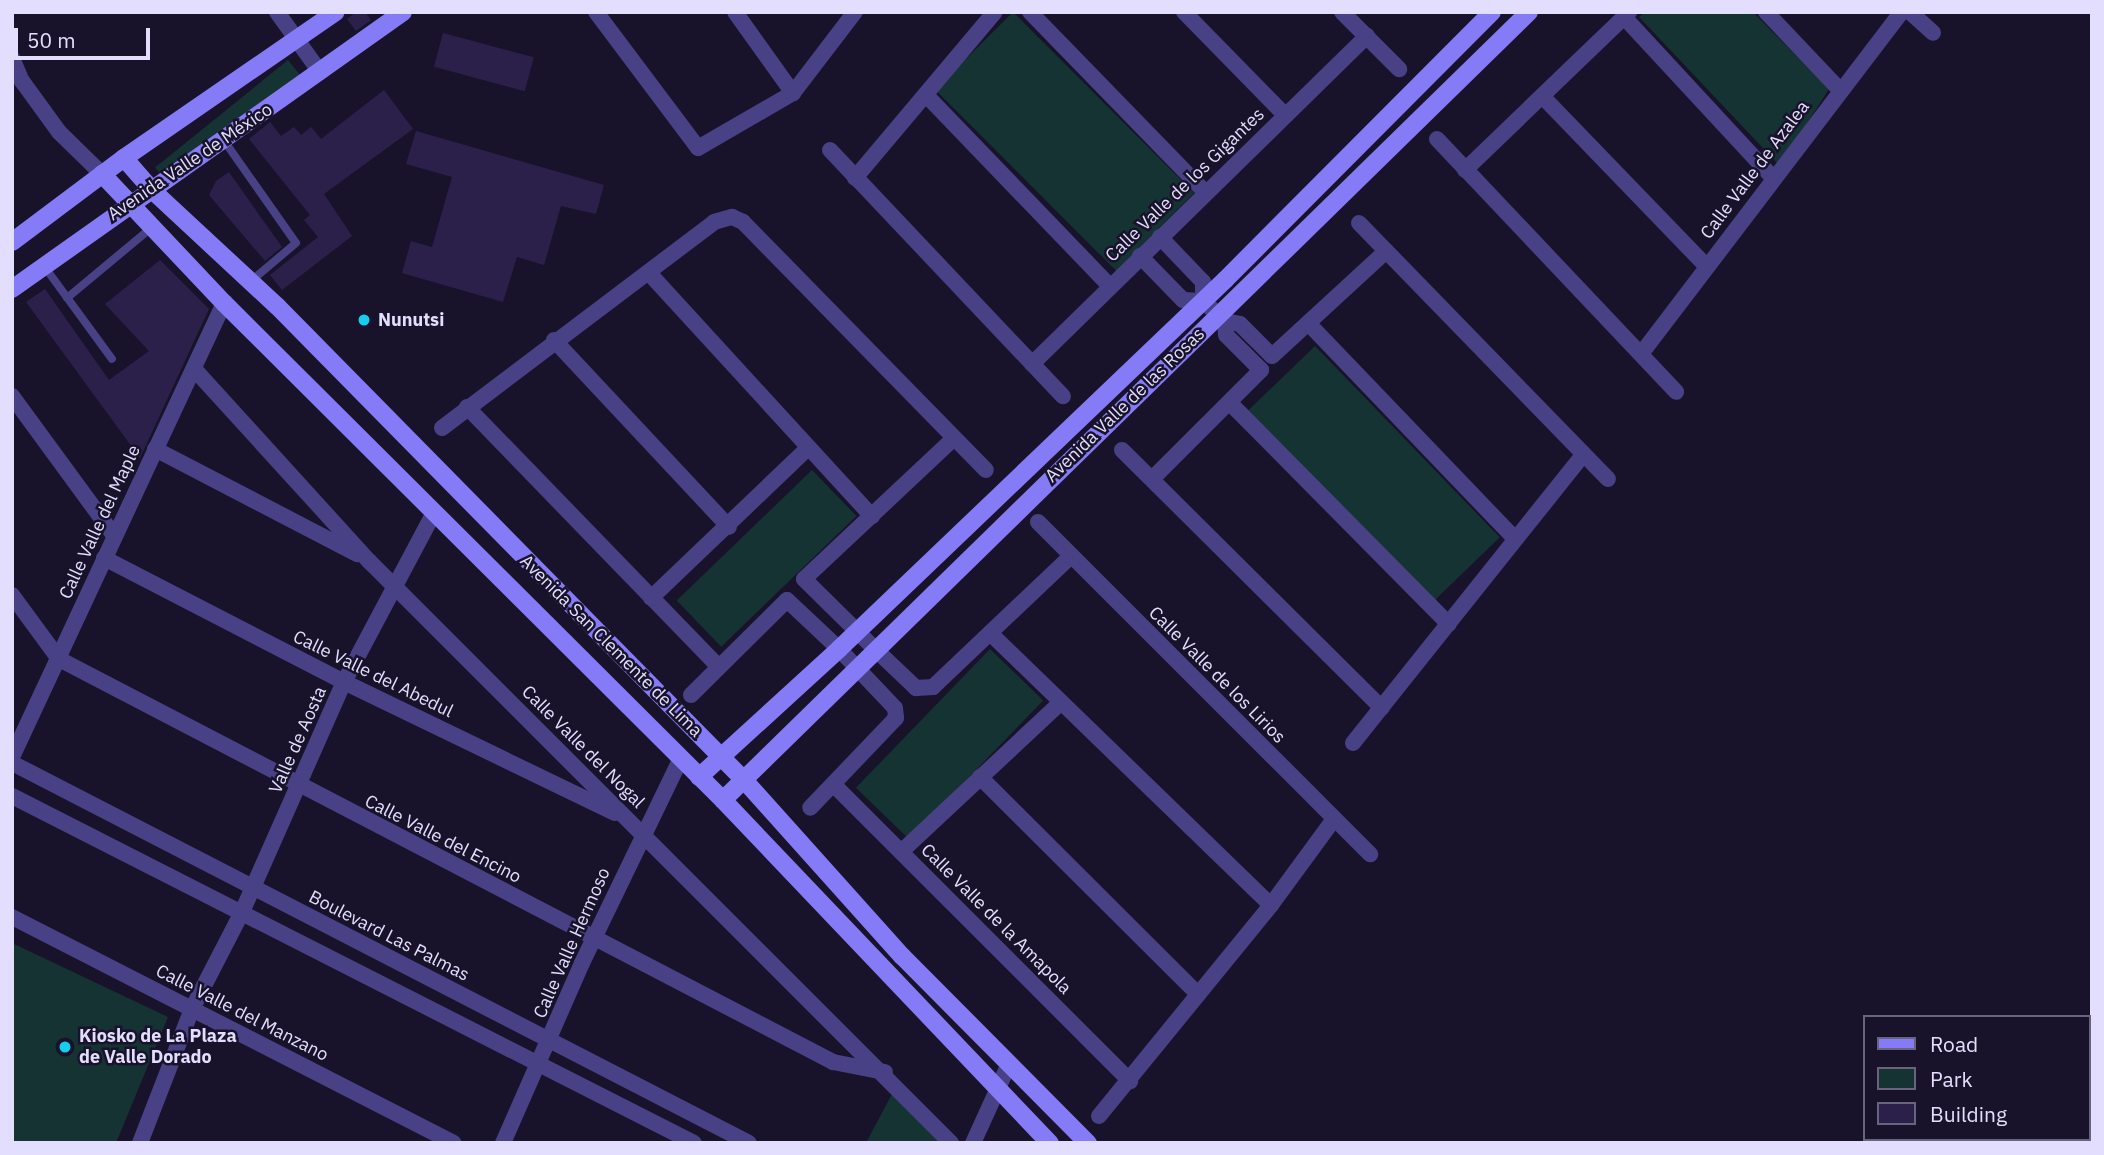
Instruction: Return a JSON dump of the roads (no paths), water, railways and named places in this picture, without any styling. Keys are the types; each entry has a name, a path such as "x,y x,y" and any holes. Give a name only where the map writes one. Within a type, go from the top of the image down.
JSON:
{"street":[{"path":"277,12 320,72"},
{"path":"12,242 124,158 336,12"},
{"name":"Avenida Valle de México","path":"12,289 127,204 225,142 404,12"},
{"path":"596,12 694,147 702,147 793,93 855,12"},
{"path":"735,12 793,93"},
{"path":"855,178 995,12"},
{"path":"1030,12 1204,191"},
{"path":"1184,12 1285,115"},
{"path":"1342,12 1399,69"},
{"name":"Avenida Valle de las Rosas","path":"723,800 855,668 1221,318 1529,12"},
{"path":"1766,12 1839,89"},
{"name":"Calle Valle de Azalea","path":"1641,354 1839,89 1902,12"},
{"path":"1910,12 1933,33"},
{"path":"1491,13 1510,33"},
{"name":"Avenida Valle de las Rosas","path":"699,777 839,649 1203,301 1491,13"},
{"path":"1465,170 1627,14 1773,178"},
{"name":"Calle Valle de los Gigantes","path":"1032,364 1204,191 1367,36"},
{"path":"12,58 22,81 59,132 102,174"},
{"path":"926,95 1110,286"},
{"path":"1543,97 1707,267"},
{"path":"1437,139 1676,392"},
{"path":"830,150 1063,396"},
{"name":"Avenida San Clemente de Lima","path":"124,158 152,190 251,281 722,757 902,956 1088,1143"},
{"name":"Avenida San Clemente de Lima","path":"102,174 127,204 224,303 723,800 996,1090 1050,1143"},
{"path":"442,428 554,340 649,273 714,222 732,217 743,222 952,440 986,470"},
{"path":"1359,223 1608,478"},
{"path":"1160,237 1203,282 1203,301"},
{"path":"1140,256 1183,300 1203,301 1221,318 1240,324 1272,356 1386,251"},
{"path":"649,273 807,449 872,516"},
{"name":"Calle Valle del Maple","path":"12,757 59,659 113,534 196,371 224,303"},
{"path":"1153,478 1261,370 1226,335 1221,318"},
{"path":"1308,323 1516,539"},
{"path":"554,340 729,527"},
{"name":"Calle Valle del Nogal","path":"196,371 369,561 885,1072 951,1143"},
{"path":"12,396 113,534"},
{"path":"1230,403 1449,624"},
{"path":"467,407 718,666"},
{"path":"952,440 804,579 875,649 916,688 925,690 1071,556"},
{"path":"155,449 369,561"},
{"path":"651,598 729,527 807,449"},
{"path":"1122,450 1382,708"},
{"path":"1353,743 1583,455"},
{"name":"Valle de Aosta","path":"140,1143 192,1009 242,912 344,682 434,513"},
{"name":"Calle Valle de los Lirios","path":"1038,523 1370,854"},
{"name":"Calle Valle del Abedul","path":"104,558 344,682 628,819"},
{"name":"Calle Valle del Encino","path":"12,595 59,659 833,1062 885,1072"},
{"path":"691,695 787,600 839,649 895,708 895,718 810,808"},
{"path":"990,633 1059,704 1271,905"},
{"path":"902,851 1059,704"},
{"name":"Calle Valle Hermoso","path":"503,1143 593,938 680,760"},
{"name":"Boulevard Las Palmas","path":"12,763 749,1143"},
{"path":"980,777 1198,994"},
{"name":"Calle Valle de la Amapola","path":"834,785 1130,1081"},
{"path":"12,796 694,1143"},
{"path":"1098,1116 1130,1081 1271,905 1334,819"},
{"name":"Calle Valle del Manzano","path":"12,917 454,1143"},
{"path":"973,1143 1009,1064"}],"lane":[{"path":"225,142 296,243 251,281"},
{"path":"67,298 151,228"},
{"path":"44,266 112,359"}],"place":[{"name":"Nunutsi","path":"364,320"},
{"name":"Kiosko de La Plaza de Valle Dorado","path":"65,1047"}]}
